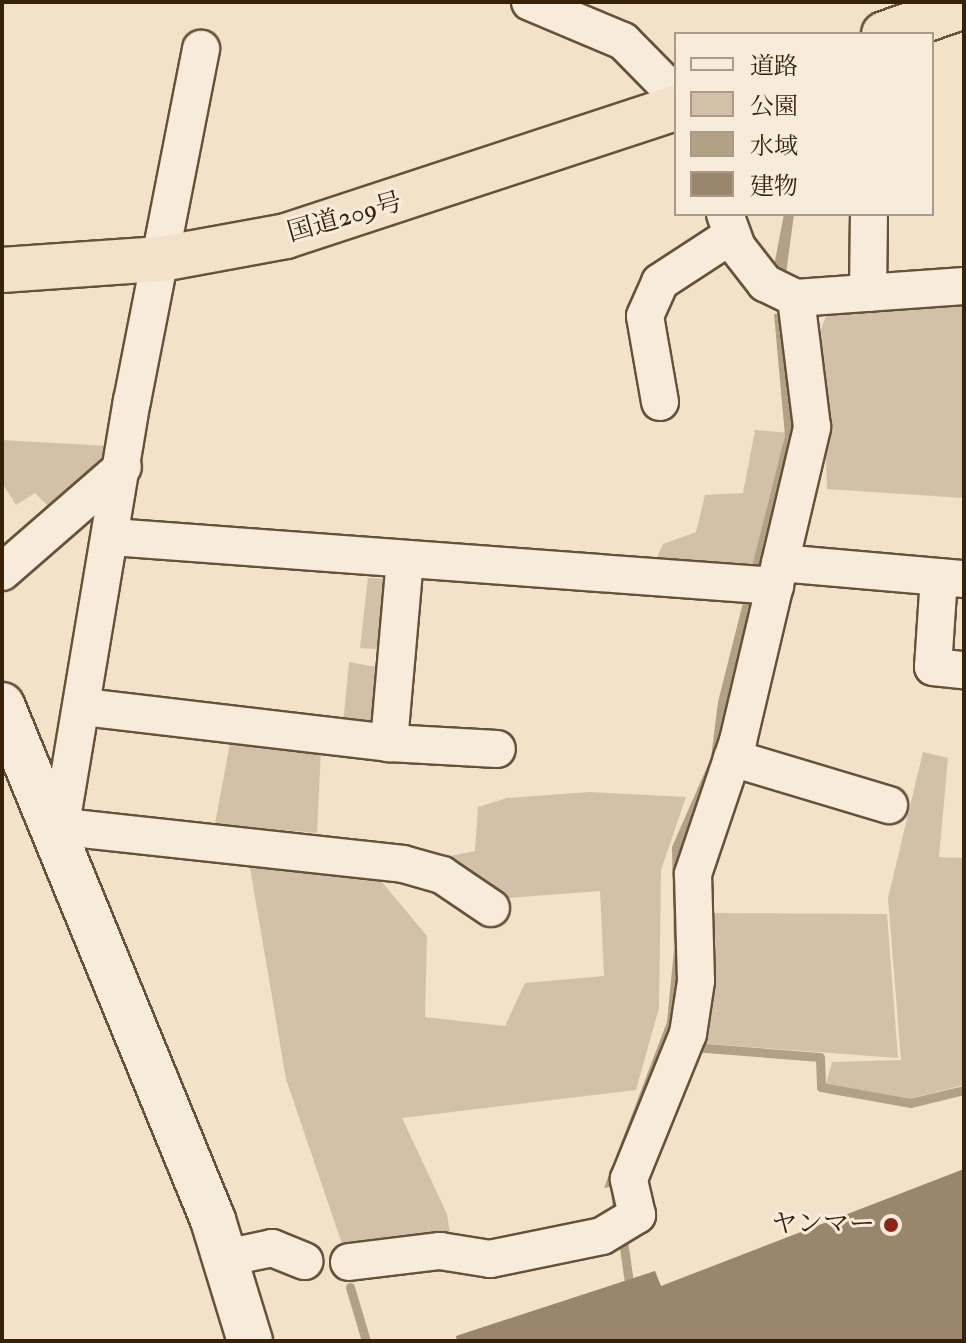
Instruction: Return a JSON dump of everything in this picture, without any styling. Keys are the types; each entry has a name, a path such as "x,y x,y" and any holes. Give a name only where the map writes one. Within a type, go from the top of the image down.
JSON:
{"highway":[{"path":"890,32 964,6"},
{"name":"国道209号","path":"2,270 161,259 286,236 379,210 674,109"}],"street":[{"path":"530,2 623,41 674,93"},
{"path":"61,834 123,467 201,49"},
{"path":"868,293 869,216"},
{"path":"660,402 645,316 660,282 728,225 765,283 796,298 964,286"},
{"path":"349,1262 440,1251 490,1259 602,1236 637,1215 629,1179 688,1034 696,981 693,874 732,758 812,427 796,298"},
{"path":"2,572 123,467"},
{"path":"112,537 405,559 952,578 933,667 964,670"},
{"path":"389,743 405,559"},
{"path":"2,705 61,834 225,1258 250,1341"},
{"path":"84,707 389,743 497,749"},
{"path":"732,758 889,805"},
{"path":"61,834 403,864 442,875 491,908"},
{"path":"225,1258 272,1248 305,1261"}],"green space":[{"path":"964,304 964,498 827,489 821,329 826,316"},
{"path":"755,430 800,434 769,577 650,573 663,544 696,532 705,495 743,493"},
{"path":"2,440 108,446 96,473 50,508 35,493 16,505 2,483"},
{"path":"368,578 393,579 388,650 360,648"},
{"path":"349,662 381,668 375,734 336,726 344,715"},
{"path":"231,738 321,749 317,833 215,824"},
{"path":"923,752 948,758 939,857 964,858 964,1085 909,1099 826,1084 832,1062 901,1060 888,898"},
{"path":"590,792 686,797 661,870 659,1008 636,1090 402,1118 447,1214 451,1241 343,1247 286,1079 249,862 376,875 427,936 425,1017 505,1026 525,983 604,976 600,891 494,899 435,859 475,851 478,807 507,798"},
{"path":"705,913 887,914 898,1058 696,1043"}],"water":[{"path":"784,216 794,216 786,274 773,271"},
{"path":"774,314 783,314 795,411 791,455 725,714 722,756 683,845 684,934 676,1019 618,1186 604,1188 667,1022 674,950 672,847 711,758 718,702 785,436"}],"building":[{"name":"ヤンマー","path":"964,1169 964,1341 457,1341 456,1336 655,1271 661,1286"}],"waterway":[{"path":"693,1047 820,1057 821,1087 910,1103 964,1090"},
{"path":"613,1175 618,1219"},
{"path":"622,1233 630,1290"},
{"path":"350,1287 366,1341"}],"place":[{"name":"ヤンマー","path":"891,1225"}]}
